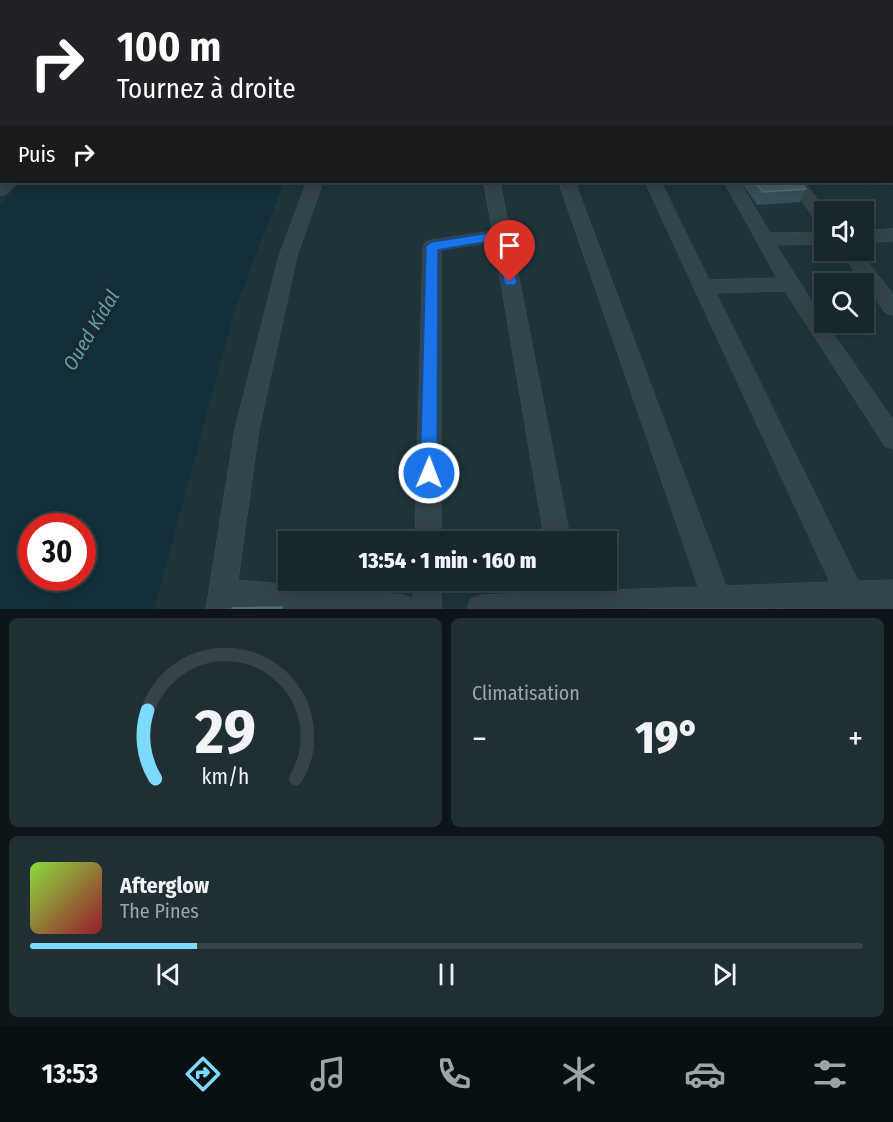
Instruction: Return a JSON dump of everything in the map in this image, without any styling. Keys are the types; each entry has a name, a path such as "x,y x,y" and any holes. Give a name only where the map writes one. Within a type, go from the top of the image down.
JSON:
{"street":[{"path":"315,183 288,256 247,429 221,601 404,609"},
{"path":"492,183 556,531"},
{"path":"567,183 719,605"},
{"path":"653,183 854,602"},
{"path":"733,183 790,284 893,439"},
{"path":"797,183 814,206"},
{"path":"428,531 432,246 502,235"},
{"path":"874,236 893,235"},
{"path":"766,239 814,238"},
{"path":"857,261 893,308"},
{"path":"705,287 790,284"},
{"path":"427,591 427,609"},
{"path":"481,609 568,598 719,605 854,602 893,594"}],"water":[{"name":"Oued Kidal","path":"21,183 284,183 236,306 154,609 0,609 0,204"}],"building":[{"path":"756,183 801,183 806,189 763,192"},
{"path":"282,607 281,609 232,609 232,608"}],"route":[{"path":"429,473 432,246 502,235 510,282"}]}
